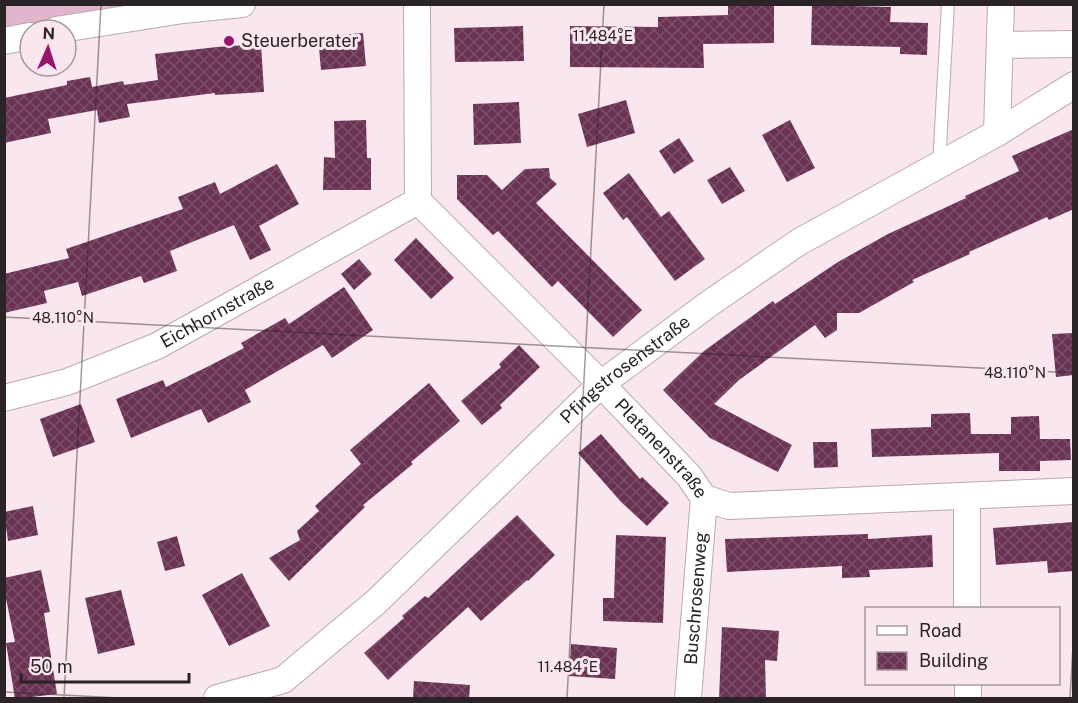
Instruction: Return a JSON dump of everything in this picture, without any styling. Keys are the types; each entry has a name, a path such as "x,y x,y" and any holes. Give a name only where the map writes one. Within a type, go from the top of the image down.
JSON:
{"street":[{"path":"78,27 183,10 242,4"},
{"path":"417,4 418,201"},
{"path":"998,134 1001,4"},
{"path":"1000,45 1074,44"},
{"name":"Pfingstrosenstraße","path":"217,699 283,689 602,384 710,303 799,242 998,134 1074,85"},
{"name":"Platanenstraße","path":"418,201 602,384 689,476 704,498 729,506 1074,491"},
{"name":"Eichhornstraße","path":"4,398 67,382 157,346 418,201"},
{"path":"967,497 967,607"},
{"name":"Buschrosenweg","path":"688,699 704,498"}],"lane":[{"path":"939,165 948,4"}],"shaded area":[{"path":"5,4 182,5 78,19 18,18 18,26 5,28"}],"building":[{"path":"728,4 774,4 774,43 703,44 704,68 570,67 570,26 658,27 658,17 728,15"},
{"path":"812,5 891,7 890,22 928,23 927,55 900,54 900,47 811,45"},
{"path":"523,26 524,61 455,62 454,28"},
{"path":"363,33 366,66 321,70 318,37"},
{"path":"261,44 264,92 215,95 215,93 127,104 130,117 99,123 97,110 48,119 51,133 4,143 4,98 67,85 67,81 90,77 92,87 123,81 124,85 158,80 155,54"},
{"path":"626,100 635,133 587,147 578,114"},
{"path":"519,102 521,143 474,145 473,104"},
{"path":"366,120 367,158 371,158 371,190 323,190 324,157 335,158 334,121"},
{"path":"790,120 815,168 787,182 762,135"},
{"path":"1074,129 1074,209 1049,220 1047,217 969,252 970,254 912,280 914,282 859,313 837,313 837,330 825,338 815,325 739,380 714,404 792,445 778,472 710,438 663,390 704,351 773,301 775,304 838,262 888,234 1019,171 1012,156"},
{"path":"679,138 694,161 674,174 659,151"},
{"path":"277,164 299,204 259,226 271,250 250,260 234,225 170,251 177,271 144,283 141,276 82,296 78,282 44,291 47,303 4,313 4,274 69,258 66,249 183,209 178,197 215,182 220,194"},
{"path":"730,167 745,191 722,204 707,180"},
{"path":"549,168 550,178 557,184 536,203 642,310 613,337 558,281 552,287 498,231 493,235 457,199 457,175 487,175 502,190 525,169"},
{"path":"629,173 661,217 669,211 705,259 675,281 627,217 623,220 603,193"},
{"path":"416,238 454,278 431,299 394,260"},
{"path":"359,259 372,274 354,290 341,274"},
{"path":"344,287 373,330 332,358 323,345 245,390 251,402 208,423 201,409 131,438 116,399 163,380 166,387 207,367 244,348 241,343 285,318 289,324"},
{"path":"1074,333 1074,375 1056,377 1052,334"},
{"path":"519,345 540,367 500,405 502,408 482,425 461,401 501,367 499,364"},
{"path":"429,383 460,421 363,505 365,507 289,581 269,558 300,540 297,531 319,511 315,506 361,464 350,450"},
{"path":"81,404 95,442 53,457 40,419"},
{"path":"970,413 971,434 1011,434 1011,417 1039,416 1040,439 1070,439 1071,460 1040,461 1040,471 999,471 999,453 872,457 871,429 931,427 931,414"},
{"path":"601,434 640,479 642,477 669,503 647,526 621,502 578,453"},
{"path":"813,442 837,442 838,467 814,468"},
{"path":"33,506 38,535 8,541 4,512"},
{"path":"517,515 555,555 481,621 468,607 388,680 364,653 425,596 428,598"},
{"path":"1074,522 1074,571 1048,573 1047,561 996,565 993,528"},
{"path":"868,534 868,539 932,535 933,567 869,570 870,577 842,578 842,566 727,572 725,539"},
{"path":"616,535 666,537 663,623 603,621 603,598 614,598"},
{"path":"177,536 185,566 165,571 157,542"},
{"path":"41,570 50,612 44,613 57,694 15,699 6,643 15,642 4,589 4,578"},
{"path":"242,573 270,626 229,646 202,595"},
{"path":"121,590 135,645 98,654 85,598"},
{"path":"722,627 779,631 777,661 765,660 766,699 719,699"},
{"path":"571,644 617,648 615,679 569,676"},
{"path":"414,681 470,685 469,699 413,699"}],"place":[{"name":"Steuerberater","path":"229,41"}]}
